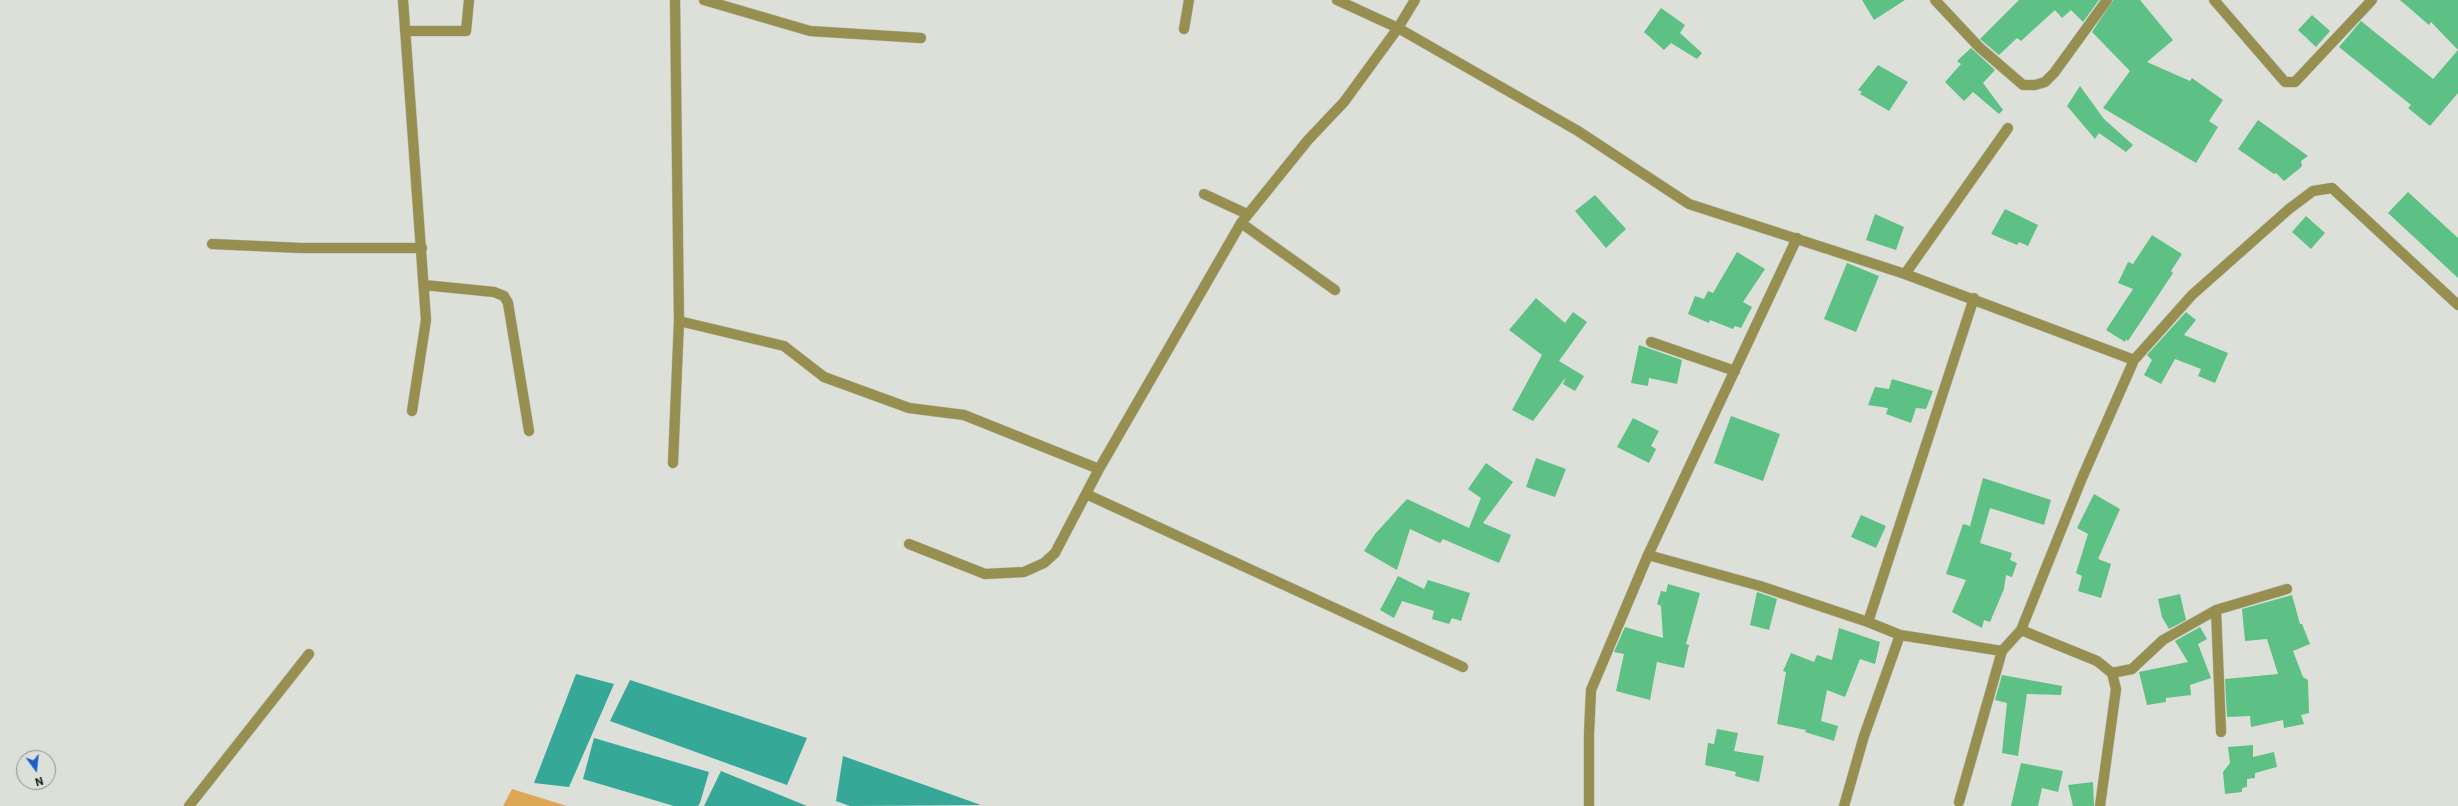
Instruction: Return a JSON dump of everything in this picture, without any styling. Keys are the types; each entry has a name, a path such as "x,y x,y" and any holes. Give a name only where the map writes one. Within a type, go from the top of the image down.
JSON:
{"street":[{"path":"403,0 426,320 412,411"},
{"path":"405,31 466,31 468,0"},
{"path":"704,0 810,31 921,38"},
{"path":"1184,29 1189,0"},
{"path":"1337,0 1398,28 1578,131 1689,204 1906,274 1974,298 2134,360"},
{"path":"909,544 985,574 1024,572 1044,563 1055,553 1098,469 1240,223 1308,140 1344,102 1398,28 1414,0"},
{"path":"1935,0 1979,47 2023,85 2035,85 2045,82 2054,73 2107,0"},
{"path":"2214,0 2285,82 2295,82 2372,0"},
{"path":"672,1 679,320 672,463"},
{"path":"1906,274 2008,128"},
{"path":"1959,802 2002,651 2021,630 2082,478 2134,360 2192,295 2289,209 2313,191 2332,188 2458,304"},
{"path":"1204,194 1247,214"},
{"path":"1240,223 1335,290"},
{"path":"1589,806 1589,734 1591,690 1648,555 1797,238"},
{"path":"212,244 300,248 422,248"},
{"path":"424,285 494,292 504,296 508,303 529,431"},
{"path":"1868,622 1974,298"},
{"path":"679,320 784,346 824,377 909,408 964,415 1098,469"},
{"path":"1651,342 1735,370"},
{"path":"1086,494 1463,667"},
{"path":"1648,555 1760,586 1868,622 1900,635 2002,651"},
{"path":"2112,673 2132,669 2163,640 2216,610 2287,589"},
{"path":"2216,610 2221,732"},
{"path":"2021,630 2097,661 2112,673 2116,689 2100,806"},
{"path":"1844,806 1864,736 1900,635"},
{"path":"189,806 309,654"}],"shaded area":[{"path":"512,789 567,806 503,806"}],"water":[{"path":"576,674 614,684 569,787 534,783"},
{"path":"630,680 807,738 787,785 610,721"},
{"path":"594,738 709,772 700,803 698,806 674,806 583,779"},
{"path":"843,756 981,805 850,806 836,801"},
{"path":"721,771 807,806 704,806"}],"building":[{"path":"1862,0 1905,0 1874,20"},
{"path":"2019,0 2099,0 2083,22 2071,10 2062,18 2055,10 2021,41 2017,38 1999,55 1980,39"},
{"path":"2113,0 2140,0 2173,40 2147,62 2190,81 2192,78 2223,100 2209,121 2218,127 2196,163 2103,108 2130,71 2092,32"},
{"path":"2400,0 2458,0 2458,50 2431,22 2429,25"},
{"path":"1661,8 1685,25 1680,33 1702,53 1697,59 1671,43 1664,50 1644,32"},
{"path":"2312,15 2330,31 2316,47 2298,30"},
{"path":"2361,21 2433,79 2458,50 2458,93 2430,126 2408,108 2411,105 2339,47"},
{"path":"1971,48 1995,70 1983,83 2003,110 1999,114 1973,92 1964,101 1945,82 1961,64 1957,61"},
{"path":"1878,65 1908,82 1889,111 1860,94 1862,92 1858,90"},
{"path":"2080,86 2104,119 2133,145 2126,152 2099,133 2095,139 2067,106"},
{"path":"2258,120 2308,156 2301,161 2302,166 2284,181 2276,173 2274,174 2238,149"},
{"path":"2408,192 2458,238 2458,278 2388,213"},
{"path":"1595,195 1626,229 1606,248 1575,211"},
{"path":"2005,209 2038,225 2028,246 2019,242 2017,245 1991,234"},
{"path":"1875,214 1904,227 1896,250 1866,240"},
{"path":"2306,216 2325,233 2311,249 2292,232"},
{"path":"2152,235 2182,254 2171,271 2173,273 2128,341 2126,339 2125,342 2106,330 2133,289 2118,283 2128,262 2133,264"},
{"path":"1737,252 1765,269 1743,302 1752,307 1741,328 1735,326 1733,329 1710,320 1709,323 1688,314 1695,296 1704,299 1708,291 1713,293"},
{"path":"1847,263 1879,276 1856,332 1824,319"},
{"path":"1536,298 1565,323 1573,312 1587,322 1559,361 1584,376 1575,391 1563,384 1566,377 1533,421 1512,410 1542,355 1509,330"},
{"path":"2186,312 2196,320 2184,335 2228,353 2215,383 2198,376 2201,369 2175,359 2161,384 2144,375 2152,360 2147,355"},
{"path":"1639,345 1682,360 1677,384 1649,378 1648,386 1631,383"},
{"path":"1892,379 1933,391 1926,409 1916,408 1911,423 1886,414 1888,408 1868,405 1875,387 1889,389"},
{"path":"1731,416 1780,434 1763,481 1714,463"},
{"path":"1633,418 1659,431 1651,446 1656,449 1649,463 1617,447"},
{"path":"1536,458 1566,469 1555,497 1526,487"},
{"path":"1486,463 1513,482 1483,523 1511,535 1499,563 1443,539 1440,543 1410,529 1397,570 1364,551 1375,534 1407,499 1469,528 1481,498 1468,489"},
{"path":"1983,478 2051,500 2044,525 1990,508 1980,543 2012,553 2010,560 2017,563 2012,577 2006,575 2004,589 1990,622 1984,620 1982,628 1952,612 1966,580 1946,574 1963,524 1970,526"},
{"path":"2094,494 2120,509 2098,559 2111,564 2101,598 2078,591 2082,576 2076,573 2088,534 2077,528"},
{"path":"1861,515 1886,526 1876,548 1851,537"},
{"path":"1398,576 1424,589 1428,580 1470,593 1461,621 1452,618 1449,624 1432,619 1434,611 1402,601 1394,618 1380,610"},
{"path":"1668,584 1700,593 1686,644 1689,645 1684,668 1657,662 1650,700 1616,691 1624,654 1614,652 1625,627 1663,638 1661,606 1657,604 1661,591 1666,592"},
{"path":"1757,592 1777,599 1769,630 1750,625"},
{"path":"2180,594 2186,620 2169,629 2162,617 2158,599"},
{"path":"2292,595 2300,624 2302,624 2310,644 2293,651 2303,677 2308,680 2309,713 2301,715 2304,724 2284,728 2283,720 2251,727 2250,716 2227,717 2225,679 2278,674 2267,639 2245,641 2242,609"},
{"path":"2200,627 2207,639 2198,644 2211,678 2190,685 2191,695 2166,698 2166,702 2147,705 2139,672 2188,662 2175,641"},
{"path":"1839,628 1880,642 1875,664 1860,659 1845,697 1827,690 1821,721 1838,726 1834,741 1805,732 1806,730 1777,724 1786,672 1783,671 1791,653 1814,662 1817,655 1832,660"},
{"path":"2002,675 2062,686 2061,695 2027,694 2018,756 2002,753 2007,703 1995,700"},
{"path":"1717,729 1738,733 1734,751 1764,756 1759,782 1735,776 1736,772 1705,765 1708,743 1714,744"},
{"path":"2253,745 2253,757 2274,752 2277,767 2255,773 2255,778 2247,779 2247,787 2242,788 2242,792 2225,794 2223,772 2230,763 2228,747"},
{"path":"2021,763 2063,771 2058,792 2042,788 2038,806 2011,806"},
{"path":"2093,782 2094,806 2073,806 2068,785"}]}
